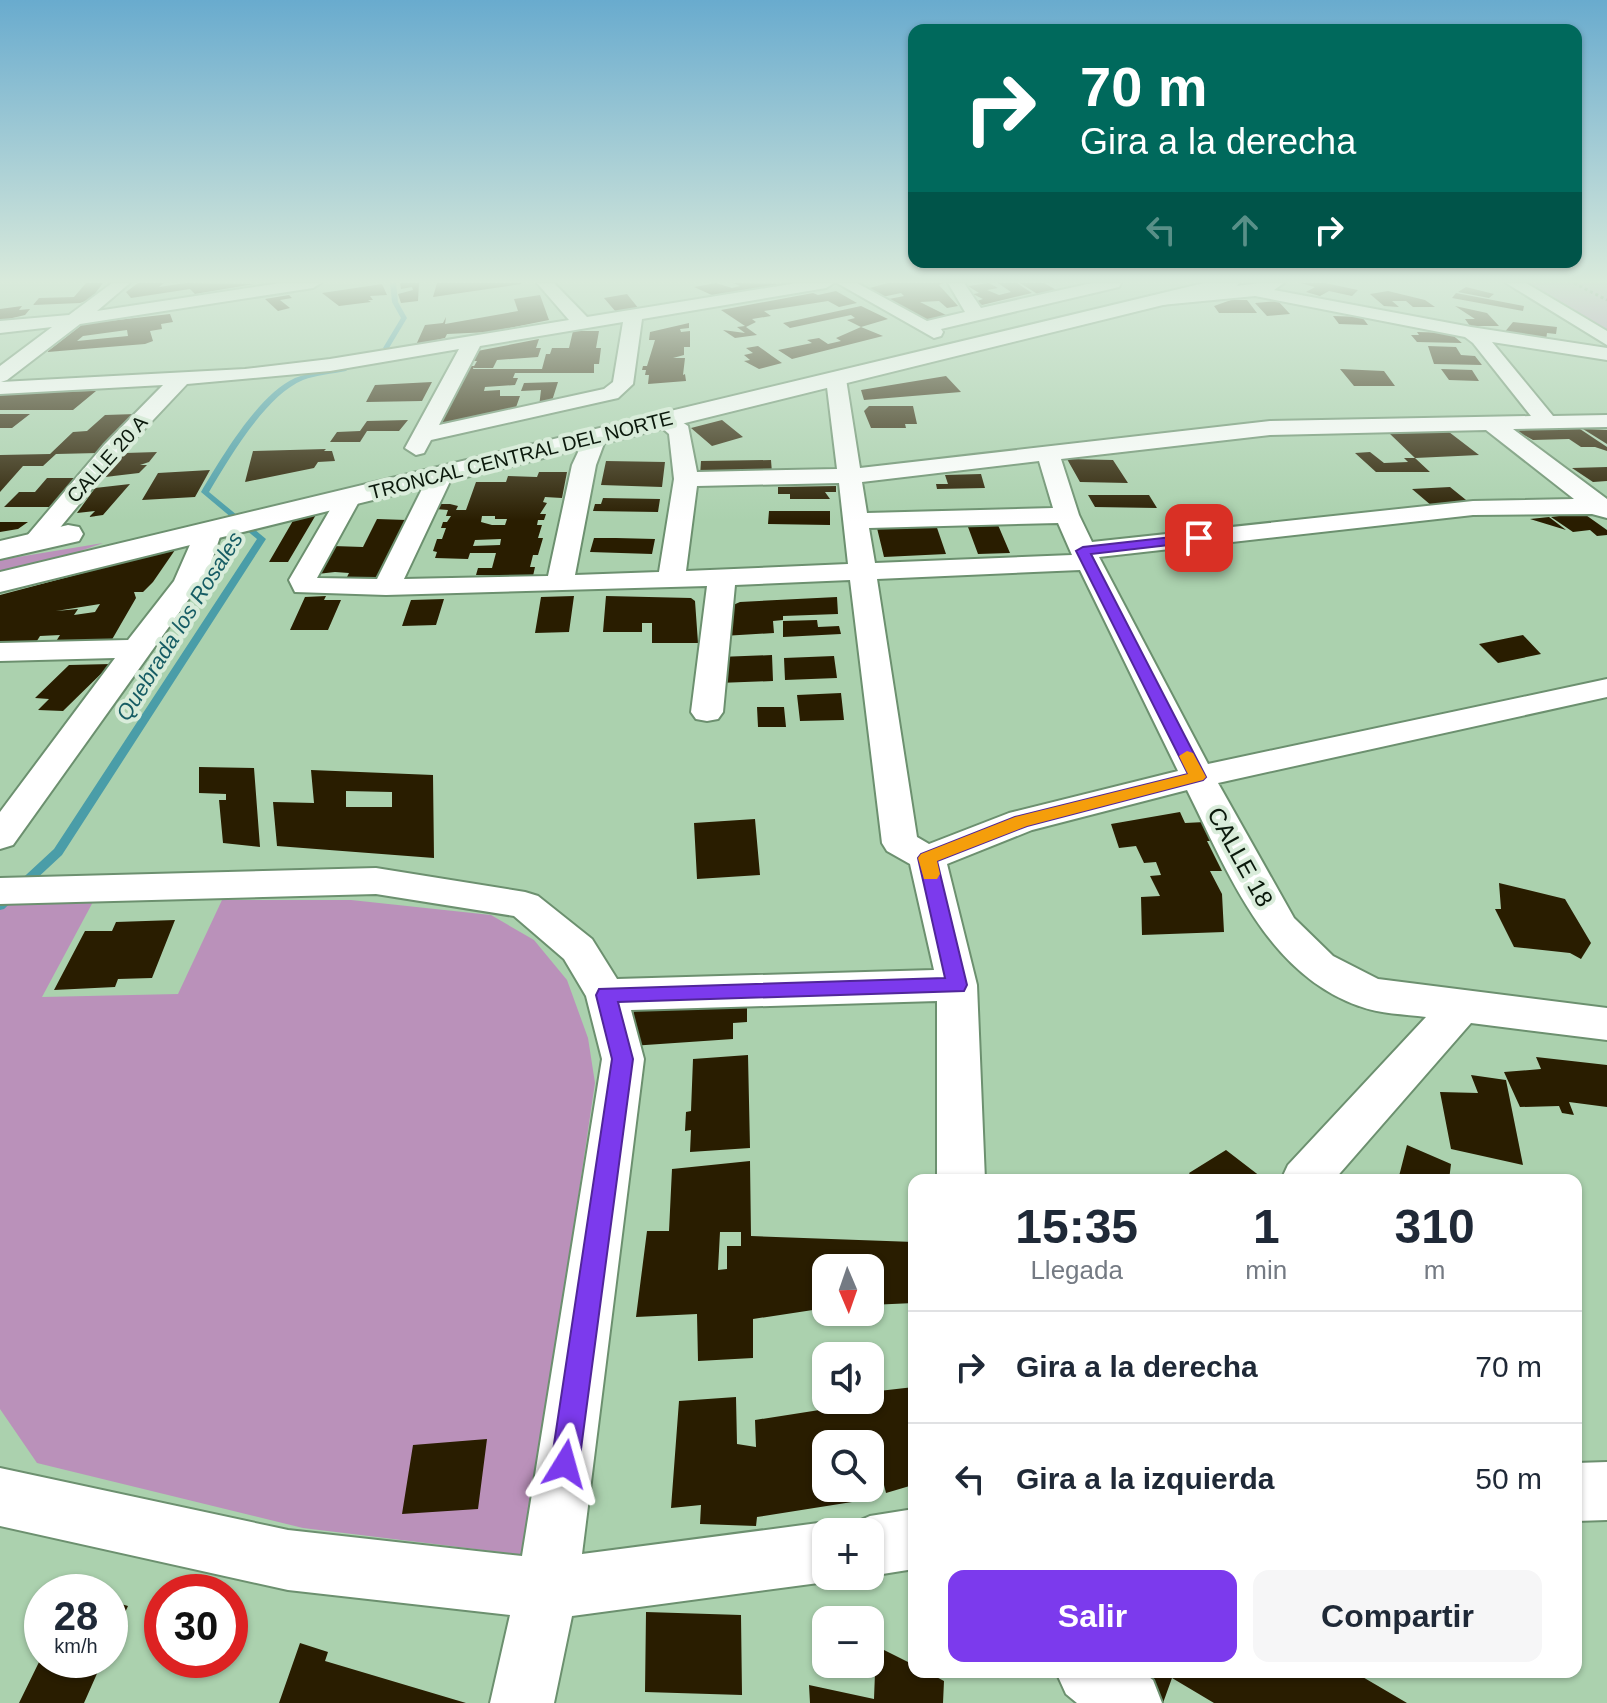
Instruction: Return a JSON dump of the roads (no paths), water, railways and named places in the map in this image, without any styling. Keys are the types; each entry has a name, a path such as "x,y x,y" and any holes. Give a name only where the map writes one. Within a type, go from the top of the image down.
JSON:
{"highway":[{"name":"TRONCAL CENTRAL DEL NORTE","path":"410,450 789,362"},
{"name":"TRONCAL CENTRAL DEL NORTE","path":"161,513 225,513 350,496 896,362"},
{"name":"TRONCAL CENTRAL DEL NORTE","path":"0,582 225,513"},
{"path":"0,550 92,529"}],"street":[{"path":"0,376 17,362"},
{"path":"0,388 182,378 350,362"},
{"path":"410,450 461,362"},
{"path":"410,450 611,394 623,384 626,362"},
{"path":"1499,362 1547,422"},
{"name":"CALLE 20 A","path":"35,542 112,450 182,378"},
{"path":"836,379 900,843 927,858 957,985 961,1174"},
{"path":"665,421 680,431 686,479 671,579"},
{"path":"686,479 849,476 1270,428 1607,421"},
{"path":"1492,424 1604,509"},
{"path":"560,584 584,465 595,438"},
{"name":"CALLE 18","path":"1048,452 1067,515 1086,556 1239,858 1280,928 1319,966 1370,994 1607,1024"},
{"path":"386,587 441,475"},
{"path":"350,496 302,580 305,586 560,584 862,574 1086,556 1473,508 1604,509"},
{"path":"0,837 136,649 180,595 225,513"},
{"path":"856,521 1067,515"},
{"path":"707,712 722,577"},
{"path":"0,652 136,649"},
{"path":"927,858 1021,821 1197,777 1607,688"},
{"path":"18,892 376,881 525,905 578,949 606,995 623,1059 547,1589 522,1703"},
{"path":"606,995 957,985"},
{"path":"1310,1174 1463,1004"},
{"path":"1582,1492 1607,1491"},
{"path":"0,1497 288,1560 547,1589 812,1554"},
{"path":"1096,1678 1130,1703"}],"waterway":[{"name":"Quebrada los Rosales","path":"0,906 58,852 262,539 205,492 222,463 257,415 282,390 295,381 313,375 344,370"}]}
